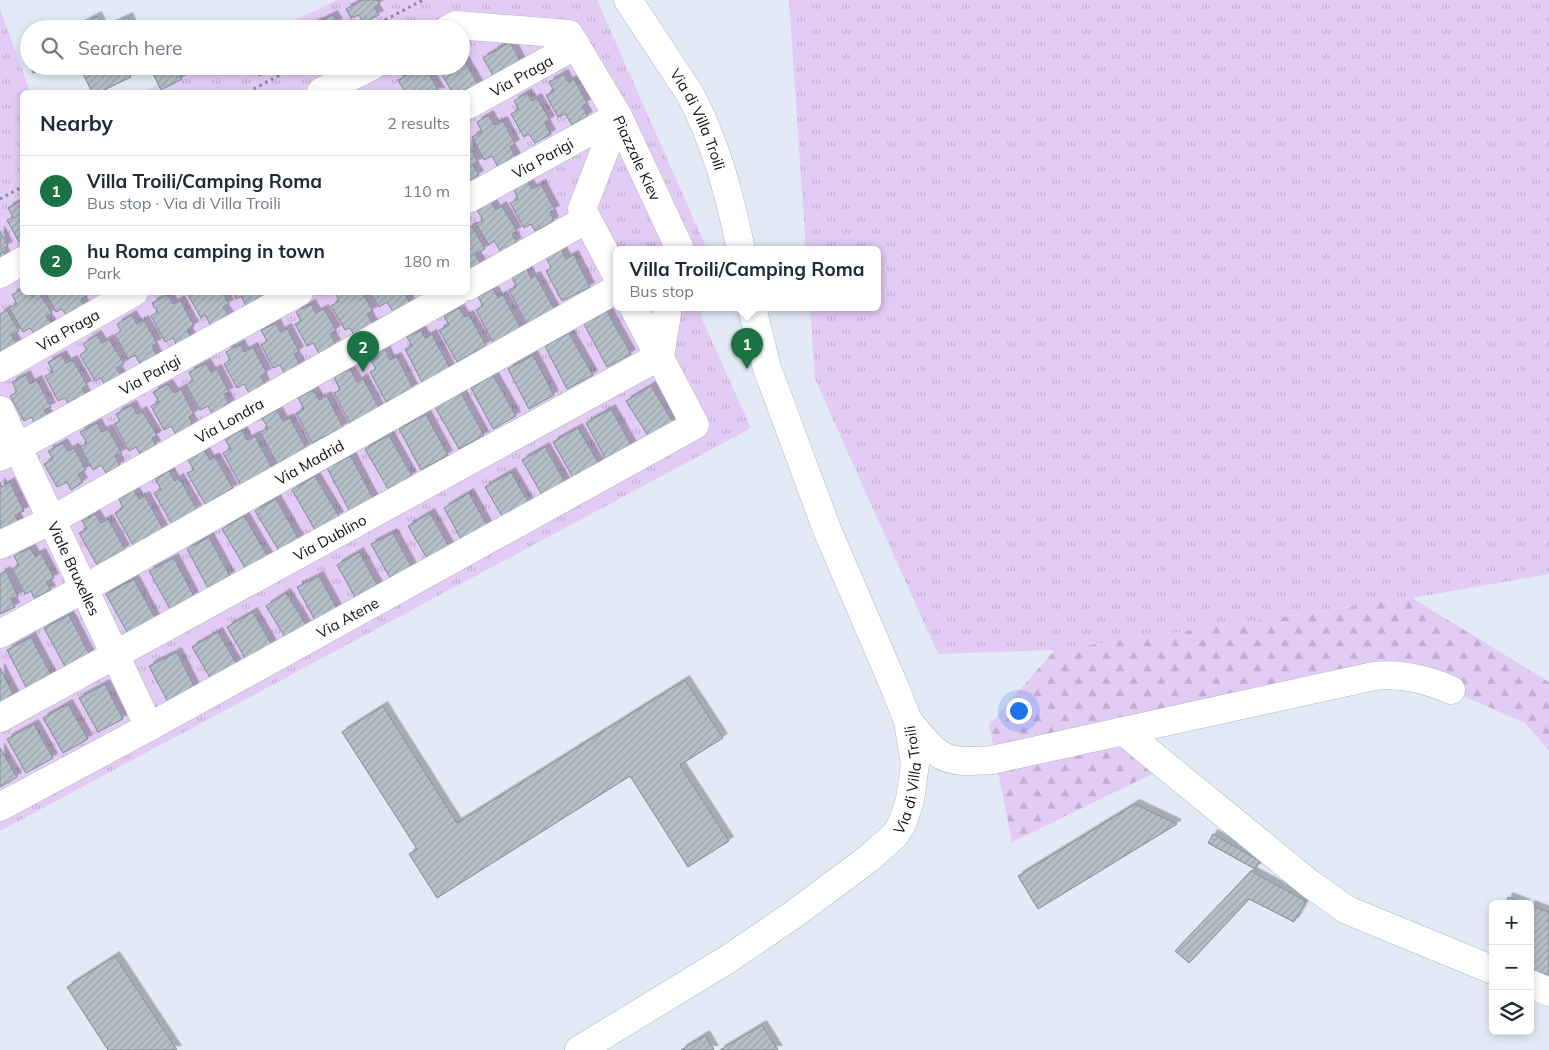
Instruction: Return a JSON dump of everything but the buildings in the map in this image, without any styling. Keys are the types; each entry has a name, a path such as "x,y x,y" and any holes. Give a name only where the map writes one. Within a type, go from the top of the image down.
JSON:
{"street":[{"name":"Via di Villa Troili","path":"628,0 698,109 727,188 739,246"},
{"path":"470,28 569,34 618,116"},
{"name":"Via Praga","path":"470,105 576,45"},
{"path":"324,90 354,75"},
{"name":"Via Parigi","path":"470,198 618,116"},
{"name":"Piazzale Kiev","path":"613,268 582,209 618,116"},
{"name":"Piazzale Kiev","path":"618,116 679,246"},
{"path":"470,285 587,219"},
{"path":"0,274 20,262"},
{"name":"Via Madrid","path":"0,634 613,291"},
{"name":"Via Praga","path":"0,368 129,295"},
{"name":"Via Parigi","path":"9,452 294,295"},
{"name":"Via Londra","path":"0,544 52,520 451,295"},
{"path":"636,311 660,356"},
{"path":"660,356 668,311"},
{"name":"Via di Villa Troili","path":"579,1050 733,956 790,917 884,846 895,835 902,824 910,800 915,764 908,721 896,688 828,532 767,368 753,311"},
{"name":"Via Atene","path":"0,807 695,425 660,356"},
{"name":"Via Dublino","path":"0,718 660,356"},
{"name":"Viale Bruxelles","path":"0,410 9,452 52,520 149,726"},
{"path":"908,721 938,753 948,758 961,761 992,760 1374,676 1389,674 1409,676 1451,690"},
{"path":"1123,731 1309,883 1347,910 1489,968"},
{"path":"1534,986 1549,992"}],"path":[{"path":"385,20 423,0"},
{"path":"252,90 280,75"},
{"path":"0,199 20,188"}],"green space":[{"path":"337,0 597,0 706,246 613,246 613,311 702,311 701,317 751,428 0,831 0,9 20,64 20,75 24,75 29,90 20,90 20,295 470,295 470,90 147,90 179,75 470,75 470,20 296,20"},
{"path":"789,0 1549,0 1549,574 1412,598 1055,650 938,654 815,379 810,311 881,311 881,246 806,246"},
{"path":"1412,598 1549,682 1549,751 1525,723 1411,673 1324,672 1133,716 1152,774 1012,842 989,725 1055,650"}],"place":[{"name":"Villa Troili/Camping Roma","path":"747,369"},
{"name":"hu Roma camping in town","path":"363,372"}]}
